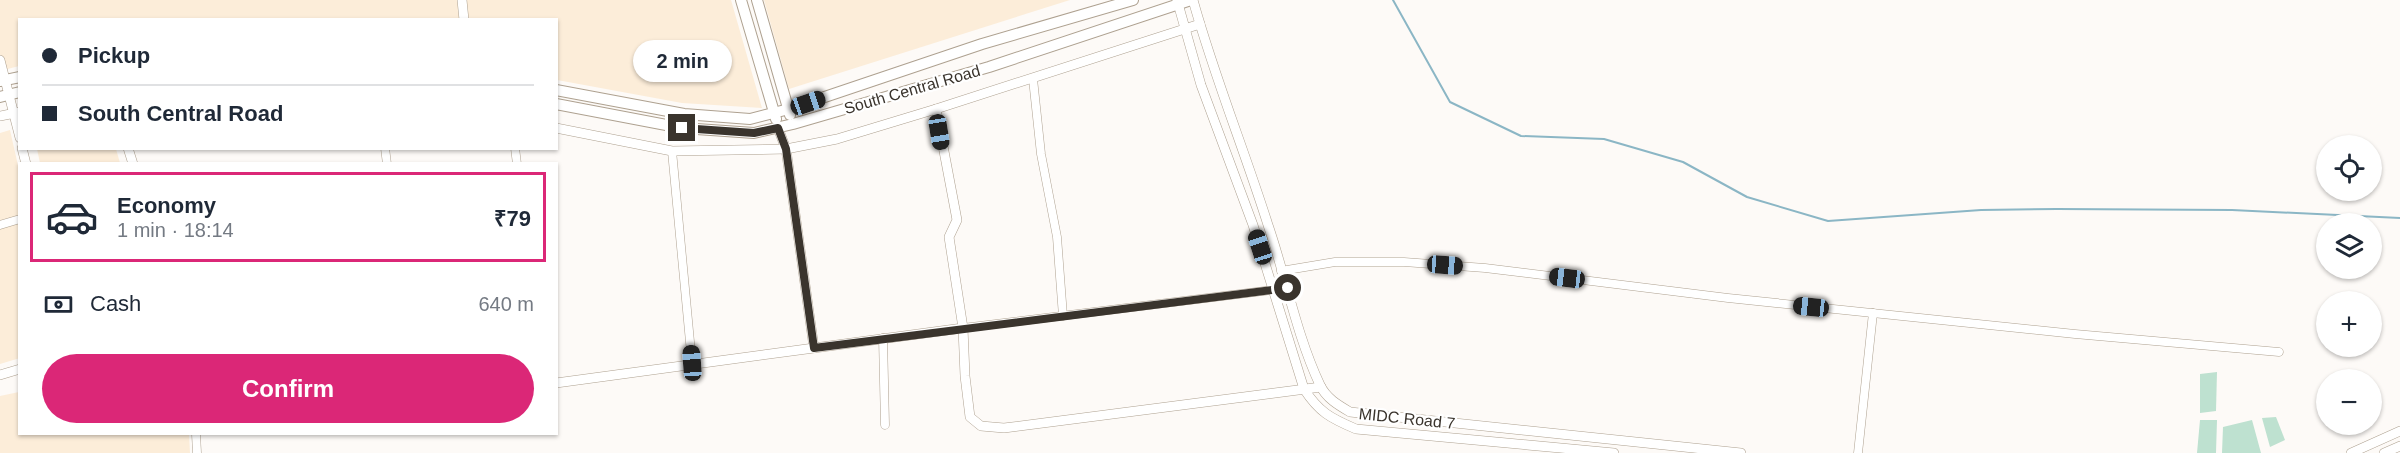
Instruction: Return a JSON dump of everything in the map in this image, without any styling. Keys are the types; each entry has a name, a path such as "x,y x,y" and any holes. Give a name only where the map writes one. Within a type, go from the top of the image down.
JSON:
{"main road":[{"path":"741,0 778,128"},
{"path":"757,0 793,124"},
{"name":"South Central Road","path":"558,90 684,114 750,119 789,109 982,44 1133,0"},
{"name":"South Central Road","path":"558,104 682,128 754,133 793,124 989,67 1178,2 1192,0"},
{"path":"2,81 18,77"}],"street":[{"path":"462,0 464,18"},
{"name":"MIDC Road 7","path":"1192,0 1207,51 1269,226 1303,341 1321,387 1334,403 1350,412 1686,450 1741,453"},
{"name":"MIDC Road 7","path":"1178,2 1201,85 1253,225 1304,389 1313,403 1328,417 1356,429 1614,453"},
{"path":"558,128 672,151 786,149 837,139 1033,80 1200,24"},
{"path":"0,60 2,81 16,112 0,116"},
{"path":"1033,80 1041,154 1057,237 1063,316"},
{"path":"936,109 957,220 949,237 963,328 970,417 981,426 1004,428 1321,387"},
{"path":"778,128 786,149 814,348"},
{"path":"672,151 692,363"},
{"path":"0,225 18,220"},
{"path":"1281,271 1335,262 1404,262 1485,268 1728,298 2075,334 2279,352"},
{"path":"558,383 882,338 1288,288"},
{"path":"1858,453 1873,313"},
{"path":"882,338 885,425"},
{"path":"0,375 18,370"},
{"path":"1412,433 1415,419"},
{"path":"2351,453 2400,431"},
{"path":"196,435 197,453"},
{"path":"2384,453 2400,446"}],"shaded area":[{"path":"0,0 731,0 762,108 682,103 558,80 558,18 18,18 18,66 0,71"},
{"path":"764,0 1070,0 789,89"},
{"path":"10,130 18,166 18,359 0,364 0,133"},
{"path":"37,150 116,150 120,162 40,162"},
{"path":"18,392 18,435 189,435 190,453 0,453 0,396"}],"green space":[{"path":"2217,372 2216,411 2200,413 2200,374"},
{"path":"2276,417 2285,440 2270,447 2262,418"},
{"path":"2200,420 2217,420 2216,453 2197,453"},
{"path":"2252,420 2261,453 2222,453 2223,427"}],"waterway":[{"path":"1393,0 1450,102 1521,136 1604,139 1683,162 1747,197 1828,221 1981,210 2057,209 2232,210 2400,218"}],"route":[{"path":"682,128 754,133 778,128 786,149 796,210 814,348 1288,288"}]}
